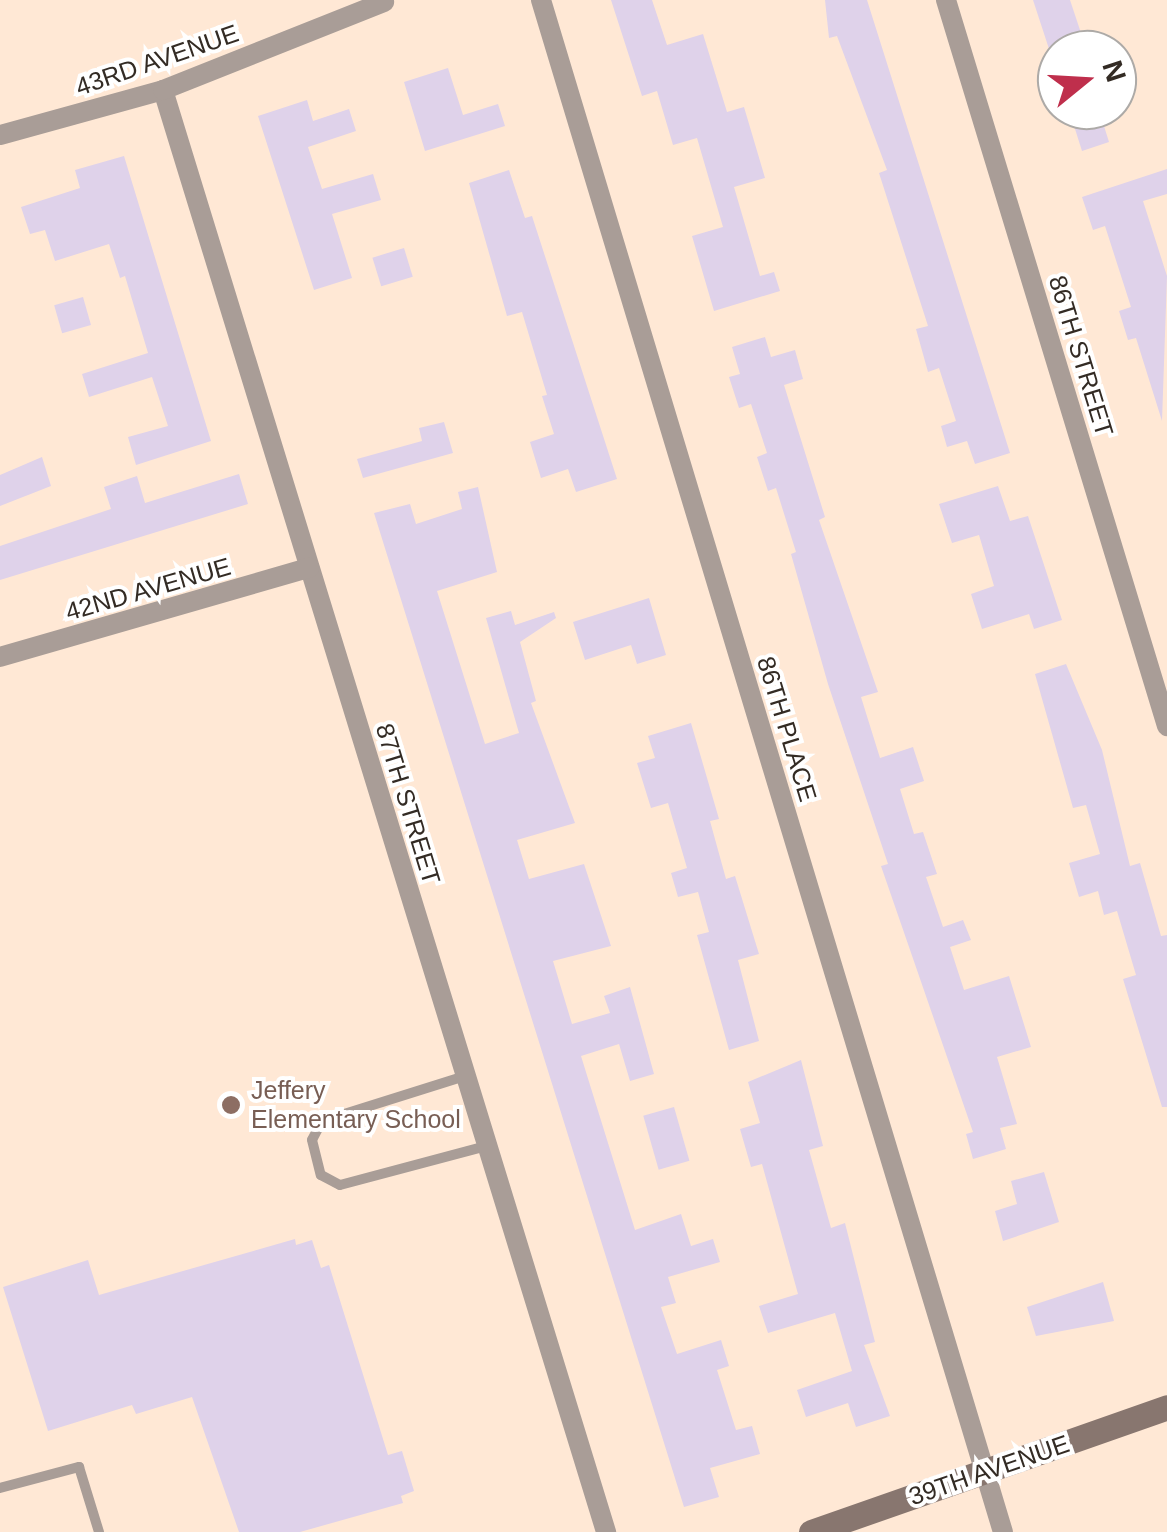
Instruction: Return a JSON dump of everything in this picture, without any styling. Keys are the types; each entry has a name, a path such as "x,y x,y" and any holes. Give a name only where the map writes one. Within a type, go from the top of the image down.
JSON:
{"main road":[{"name":"39TH AVENUE","path":"811,1532 1167,1407"}],"street":[{"name":"86TH PLACE","path":"542,0 1004,1532"},
{"name":"86TH STREET","path":"946,0 1167,726"},
{"name":"43RD AVENUE","path":"0,136 163,90 384,2"},
{"name":"87TH STREET","path":"163,90 606,1532"},
{"name":"42ND AVENUE","path":"0,658 309,568"}],"lane":[{"path":"465,1076 322,1121 312,1140 322,1174 340,1185 487,1146"},
{"path":"0,1488 79,1466 100,1532"}],"building":[{"path":"611,0 652,0 667,45 703,34 727,112 744,107 765,178 734,187 760,276 774,272 780,291 714,311 692,236 723,227 697,138 673,145 657,91 642,96"},
{"path":"825,0 867,0 1010,453 975,464 967,441 947,447 941,426 956,421 939,368 928,372 916,329 928,326 879,173 887,170 837,36 829,38"},
{"path":"1033,0 1070,0 1080,30 1043,30"},
{"path":"448,68 463,115 498,104 505,126 425,151 404,82"},
{"path":"307,100 313,121 349,109 356,131 308,147 322,189 373,174 381,200 332,214 352,278 314,290 258,116"},
{"path":"1075,130 1105,130 1109,142 1082,151"},
{"path":"124,156 211,441 136,465 128,437 168,426 152,377 89,397 82,374 148,353 125,276 120,278 109,244 55,261 45,230 30,234 21,207 80,188 75,170"},
{"path":"1167,169 1167,194 1143,201 1167,276 1162,421 1136,338 1128,340 1119,311 1131,307 1105,226 1093,230 1082,197"},
{"path":"509,170 525,218 532,216 617,479 576,492 568,469 541,478 530,442 554,434 542,396 547,395 522,312 507,316 469,183"},
{"path":"404,248 413,277 381,286 372,258"},
{"path":"83,297 91,325 62,333 54,305"},
{"path":"765,337 771,357 795,350 803,379 784,385 825,517 819,520 878,692 861,697 880,758 913,747 924,781 900,789 914,834 923,832 937,874 926,877 943,927 963,920 971,940 950,947 964,990 1009,976 1031,1047 997,1057 1017,1124 1000,1128 1006,1149 973,1159 966,1134 973,1132 881,866 888,864 828,684 791,554 796,552 776,488 768,491 757,457 767,453 751,404 739,408 729,377 740,374 732,347"},
{"path":"444,422 453,453 363,478 357,459 422,441 419,428"},
{"path":"42,457 51,486 0,506 0,475"},
{"path":"239,474 248,504 0,580 0,546 111,509 104,487 137,476 145,503"},
{"path":"998,486 1010,521 1028,516 1062,620 1034,629 1029,614 982,629 971,594 994,586 979,535 952,543 939,504"},
{"path":"478,487 497,572 437,591 485,744 519,733 486,618 511,611 515,625 554,612 556,618 520,642 536,701 531,703 575,823 517,840 529,879 584,864 611,946 553,961 572,1024 610,1013 604,996 630,987 654,1074 630,1081 619,1044 581,1056 635,1230 681,1214 691,1246 713,1239 720,1262 668,1277 676,1303 661,1307 677,1354 721,1340 729,1366 717,1370 736,1430 752,1426 760,1454 710,1468 719,1497 684,1507 374,513 410,504 416,524 462,509 458,492"},
{"path":"649,598 666,655 637,664 631,645 585,660 573,622"},
{"path":"1066,664 1102,750 1130,866 1140,863 1161,936 1167,935 1167,1107 1162,1107 1123,979 1136,975 1117,911 1104,915 1098,891 1079,897 1069,863 1100,854 1086,805 1073,808 1035,674"},
{"path":"691,723 719,819 710,821 726,879 735,876 759,954 738,960 759,1041 729,1050 697,935 709,932 698,892 678,897 671,873 687,868 668,803 651,808 637,763 655,758 648,736"},
{"path":"801,1060 823,1146 809,1150 831,1228 845,1223 875,1342 864,1345 890,1416 856,1427 848,1403 806,1417 797,1390 852,1371 835,1313 768,1333 759,1306 798,1294 762,1164 751,1167 740,1129 760,1123 748,1082"},
{"path":"674,1107 689,1161 659,1170 643,1116"},
{"path":"1044,1172 1059,1222 1003,1241 995,1211 1017,1204 1011,1181"},
{"path":"295,1239 296,1245 312,1240 321,1268 329,1265 388,1455 402,1451 414,1491 401,1496 403,1503 300,1532 239,1532 192,1397 136,1414 132,1405 48,1431 3,1287 88,1260 99,1295"},
{"path":"1103,1282 1114,1321 1036,1336 1027,1307"}],"place":[{"name":"Jeffery Elementary School","path":"231,1105"}]}
